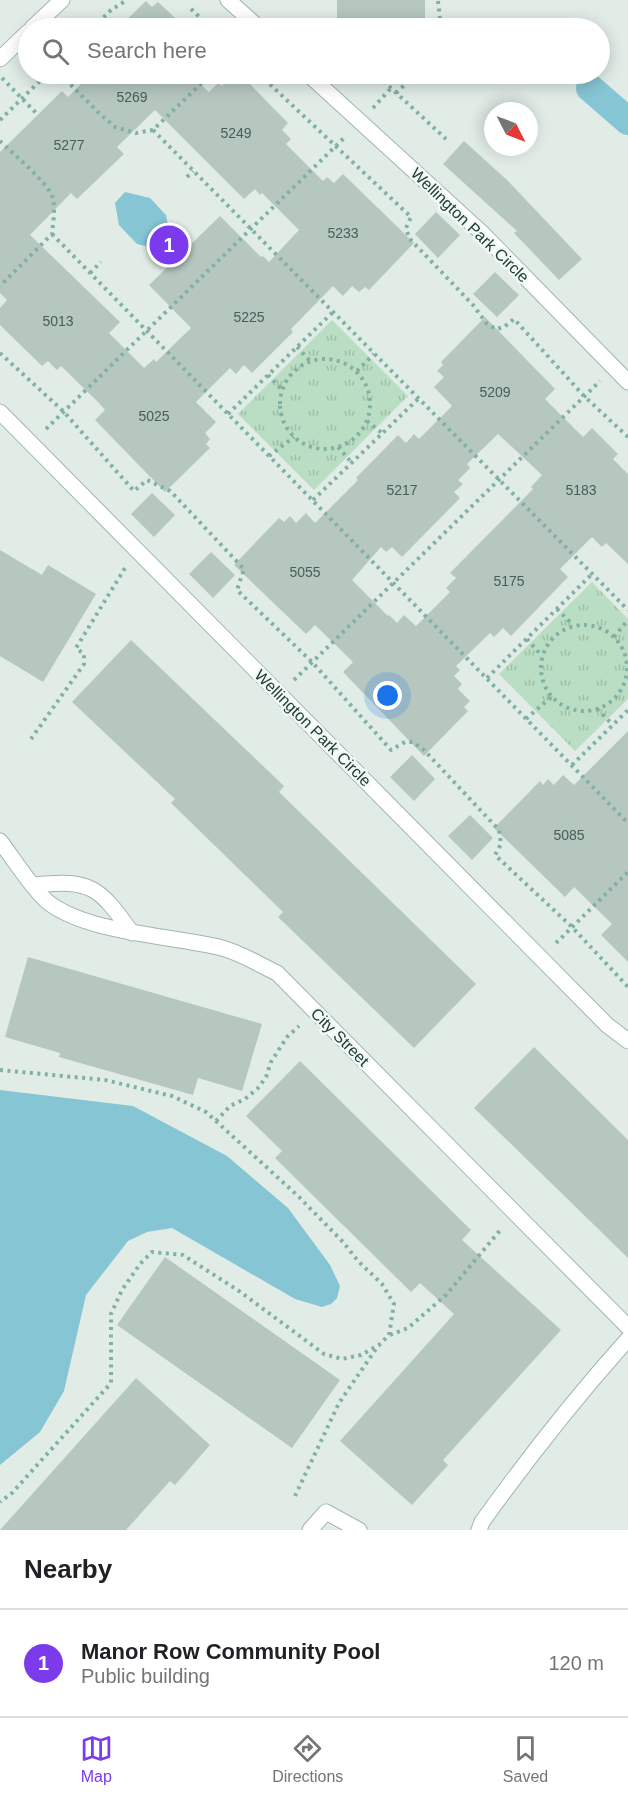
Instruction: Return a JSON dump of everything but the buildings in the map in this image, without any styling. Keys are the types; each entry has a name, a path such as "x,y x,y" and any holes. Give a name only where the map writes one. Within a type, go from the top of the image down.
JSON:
{"lane":[{"path":"43,18 62,0"},
{"path":"228,0 248,18"},
{"path":"0,59 18,42"},
{"name":"Wellington Park Circle","path":"319,84 482,233 628,382"},
{"name":"Wellington Park Circle","path":"0,412 607,1025 628,1041"},
{"name":"City Street","path":"0,841 48,902 78,917 132,933 225,949 277,973 628,1328"},
{"path":"34,885 79,883 102,895 113,906 132,933"},
{"path":"478,1530 528,1458 628,1339"},
{"path":"310,1530 326,1512 359,1530"}],"path":[{"path":"103,18 127,0"},
{"path":"438,1 440,18"},
{"path":"190,9 200,18"},
{"path":"0,76 37,114"},
{"path":"0,120 37,84"},
{"path":"70,84 115,127 136,133 153,130 201,84"},
{"path":"270,84 411,217 406,228 409,238 473,305 487,324 496,329 504,327 514,319 584,396 628,437"},
{"path":"387,84 446,139"},
{"path":"396,93 405,84"},
{"path":"32,443 336,146 392,88"},
{"path":"153,130 628,610"},
{"path":"0,141 45,185 52,196 54,210 52,234 0,286"},
{"path":"187,177 193,171"},
{"path":"52,234 628,823"},
{"path":"90,273 101,262"},
{"path":"228,414 333,312"},
{"path":"297,347 310,361"},
{"path":"0,353 63,411 134,491 147,480 170,491 176,497 244,569 237,590 312,662 391,750 405,742 412,742 424,750 499,830 501,844 495,855 572,927 628,987"},
{"path":"357,371 374,354"},
{"path":"325,358 341,361 357,371 364,379 369,393 370,407 367,421 359,434 348,443 338,447 320,449 306,445 294,437 285,425 280,410 280,395 286,380 296,368 310,361 325,358"},
{"path":"280,694 613,368"},
{"path":"268,375 282,390"},
{"path":"313,501 418,399"},
{"path":"367,421 382,433"},
{"path":"269,456 294,437"},
{"path":"338,447 352,463"},
{"path":"31,740 84,664 84,654 76,648 136,549"},
{"path":"487,678 592,574"},
{"path":"557,609 573,626"},
{"path":"614,637 628,620"},
{"path":"587,624 602,628 614,637 627,661 626,683 614,699 589,711 575,711 562,706 551,697 543,685 540,670 542,656 549,642 559,632 573,626 587,624"},
{"path":"527,639 542,656"},
{"path":"526,719 551,697"},
{"path":"597,709 612,725"},
{"path":"572,765 628,710"},
{"path":"541,958 628,872"},
{"path":"216,1120 230,1106 245,1099 258,1088 287,1037 315,1011"},
{"path":"1,1069 105,1080 172,1096 206,1112 298,1196 382,1284 394,1304 389,1335"},
{"path":"295,1496 339,1404 379,1345 389,1335 408,1328 446,1295 464,1271 515,1214"},
{"path":"0,1502 12,1493 111,1383 111,1314 122,1290 140,1264 152,1252 183,1256 239,1291 324,1354 342,1359 353,1358 379,1345"}],"green space":[{"path":"332,320 408,396 314,490 238,414"},
{"path":"592,582 628,619 628,699 575,751 499,674"}],"water":[{"path":"125,192 150,198 166,215 171,240 161,250 137,244 119,225 115,203"},
{"path":"0,1090 133,1106 227,1156 288,1208 330,1265 340,1286 337,1298 331,1304 322,1307 295,1299 172,1228 147,1232 128,1241 86,1295 64,1391 40,1432 0,1465"}],"waterway":[{"path":"590,88 628,121"}],"place":[{"name":"Manor Row Community Pool","path":"169,245"}]}
